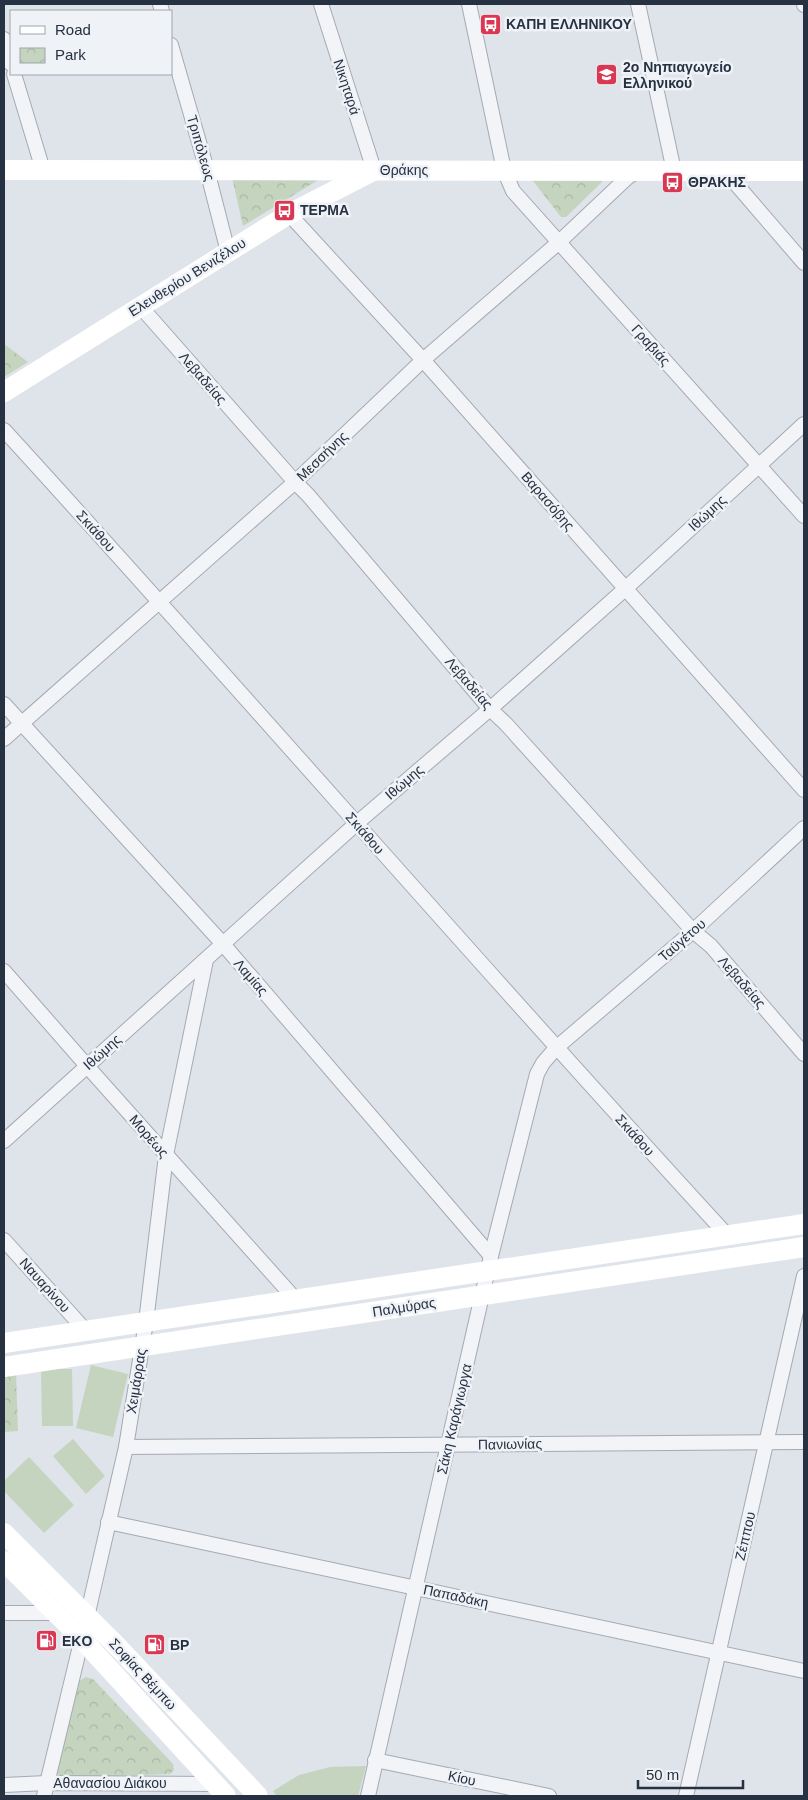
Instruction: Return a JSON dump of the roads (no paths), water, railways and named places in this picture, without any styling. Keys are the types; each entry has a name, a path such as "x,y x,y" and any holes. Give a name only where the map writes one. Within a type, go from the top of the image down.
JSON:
{"main road":[{"name":"Θράκης","path":"4,170 804,171"},
{"name":"Ελευθερίου Βενιζέλου","path":"4,392 289,214 374,170"},
{"name":"Παλμύρας","path":"4,1344 296,1300 490,1264 727,1236 804,1224"},
{"name":"Παλμύρας","path":"4,1367 804,1246"},
{"name":"Σοφίας Βέμπω","path":"4,1533 118,1647 258,1796"},
{"name":"Σοφίας Βέμπω","path":"4,1561 81,1638 221,1790"}],"street":[{"name":"Νικηταρά","path":"321,4 374,170"},
{"name":"Γραβιάς","path":"469,4 504,170 513,191 804,516"},
{"path":"638,4 674,171"},
{"path":"4,39 10,60"},
{"name":"Τριπόλεως","path":"172,48 207,170 228,252"},
{"path":"14,75 43,170"},
{"name":"Μεσσήνης","path":"4,739 295,482 423,360 558,243 628,177 637,171"},
{"path":"729,171 736,184 804,263"},
{"name":"Βαρασόβης","path":"289,214 423,360 804,790"},
{"name":"Λεβαδείας","path":"140,306 308,495 490,709 506,724 693,931 711,946 804,1054"},
{"name":"Ιθώμης","path":"4,1141 357,823 490,709 625,589 804,424"},
{"name":"Σκιάθου","path":"4,430 160,601 556,1048 727,1236"},
{"name":"Λαμίας","path":"4,704 223,944 490,1264"},
{"name":"Ταϋγέτου","path":"556,1048 693,931 804,828"},
{"name":"Χειμάρρας","path":"46,1790 126,1447 146,1322 166,1155 206,960"},
{"name":"Μορέως","path":"4,971 296,1300"},
{"name":"Σάκη Καράγιωργα","path":"370,1790 490,1264 537,1074 543,1063 556,1048"},
{"name":"Ναυαρίνου","path":"4,1240 86,1331"},
{"name":"Ζέππου","path":"686,1796 804,1276"},
{"name":"Πανιωνίας","path":"126,1447 804,1442"},
{"name":"Παπαδάκη","path":"108,1522 804,1671"},
{"path":"4,1613 56,1612"},
{"name":"Κίου","path":"376,1760 549,1796"},
{"name":"Αθανασίου Διάκου","path":"4,1784 46,1790 221,1790"},
{"path":"370,1790 380,1796"}],"place":[{"name":"ΚΑΠΗ ΕΛΛΗΝΙΚΟΥ","path":"490,24"},
{"name":"2ο Νηπιαγωγείο Ελληνικού","path":"607,75"},
{"name":"ΘΡΑΚΗΣ","path":"672,182"},
{"name":"TΕΡΜΑ","path":"284,210"},
{"name":"EKO","path":"46,1641"},
{"name":"BP","path":"154,1645"}]}
